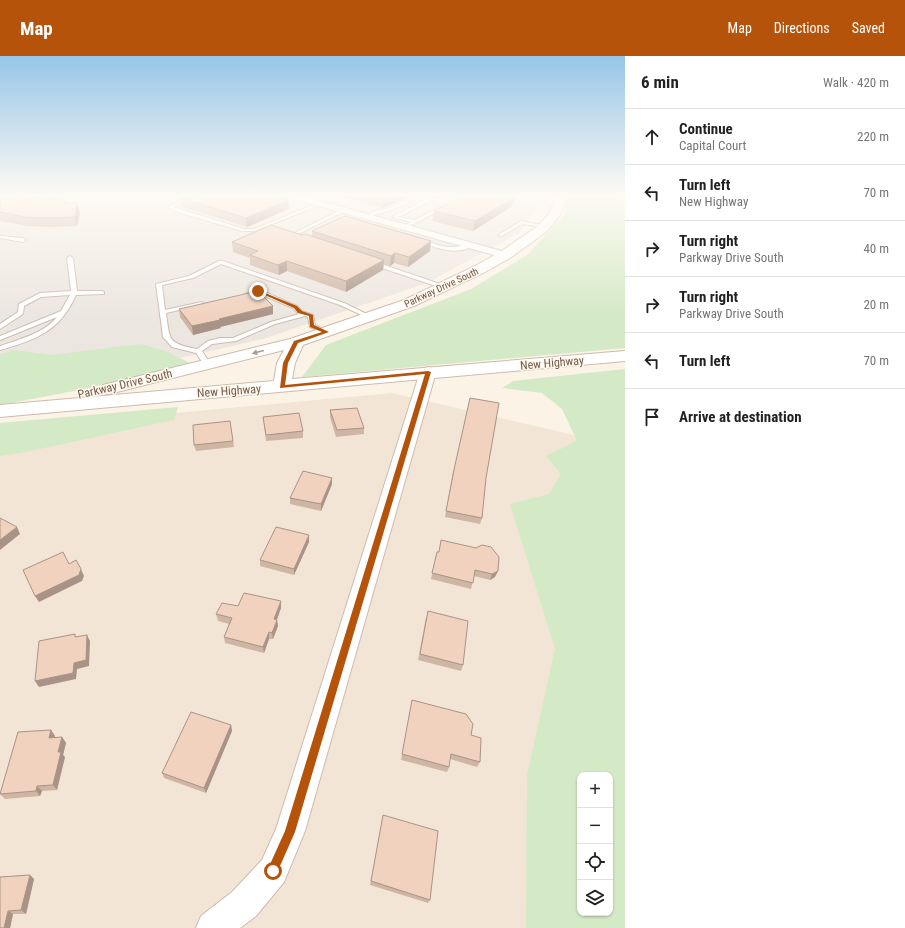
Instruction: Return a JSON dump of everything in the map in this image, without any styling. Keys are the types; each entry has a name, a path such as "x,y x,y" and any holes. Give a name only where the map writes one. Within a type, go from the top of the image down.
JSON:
{"street":[{"path":"446,237 505,254"},
{"name":"Parkway Drive South","path":"0,411 136,384 174,373 202,358 296,342 409,303 444,287 505,254 529,237"},
{"path":"282,387 286,363 296,342"},
{"name":"New Highway","path":"0,411 282,387 428,372 543,364 625,356"},
{"path":"213,928 244,904 273,871 290,832 428,372"},
{"path":"166,396 160,390 160,383 174,373"}],"lane":[{"path":"0,237 23,240"},
{"path":"292,237 302,240"},
{"path":"413,239 449,249 465,249 471,245"},
{"path":"0,348 33,336 52,326 68,306 74,293 70,258"},
{"path":"305,314 273,324 234,340 210,342 202,358 174,346 166,337 164,312 159,284 191,276 221,262 342,304 370,317"},
{"path":"368,262 444,287"},
{"path":"237,296 258,291 295,307 300,312 311,316 312,326 326,332"},
{"path":"0,327 21,312 21,305 40,295 102,293"},
{"path":"164,312 208,302"},
{"path":"0,338 62,313"},
{"path":"0,343 33,332 62,313"}],"shaded area":[{"path":"0,237 512,237 427,283 263,339 0,400"},
{"path":"392,393 613,444 625,619 625,928 0,928 0,429"}],"green space":[{"path":"544,237 625,237 625,348 302,377 326,345 471,289 527,255"},
{"path":"140,344 165,351 190,363 85,389 0,405 0,354 15,350 51,355"},
{"path":"625,369 625,928 526,928 527,775 555,649 510,504 549,494 561,474 546,456 577,441 562,409 542,393 502,388 513,381"},
{"path":"178,407 174,420 21,453 0,456 0,423"}],"building":[{"path":"244,237 313,237 384,260 346,281 287,261 278,265 250,255 258,251 232,242"},
{"path":"330,237 416,237 431,241 409,257 395,253 391,256"},
{"path":"258,291 273,306 192,326 179,309"},
{"path":"470,398 499,403 486,478 482,518 446,511"},
{"path":"357,408 364,428 337,430 330,410"},
{"path":"299,413 303,431 266,435 263,417"},
{"path":"230,421 233,441 194,445 193,425"},
{"path":"303,471 332,478 321,504 290,498"},
{"path":"0,518 17,527 0,540"},
{"path":"276,527 309,535 294,569 260,560"},
{"path":"441,540 476,548 482,545 491,547 499,557 498,571 492,574 475,570 473,583 432,573 437,552 439,552"},
{"path":"63,552 69,564 76,560 81,569 79,575 35,596 23,570"},
{"path":"244,593 281,601 274,619 277,620 272,633 269,632 263,647 224,637 232,618 216,614 222,603 238,606"},
{"path":"428,611 468,621 463,665 420,654"},
{"path":"75,634 75,637 87,635 86,660 74,663 73,673 35,681 39,641"},
{"path":"412,700 466,714 473,724 471,735 481,738 480,762 451,754 449,767 402,754"},
{"path":"191,712 231,725 204,788 162,773"},
{"path":"51,730 49,738 62,737 58,752 61,752 53,785 37,786 36,791 0,794 18,732"},
{"path":"383,815 438,831 430,900 371,881"},
{"path":"30,875 21,910 8,911 4,928 0,928 0,877"}],"route":[{"path":"258,291 295,307 300,312 311,316 312,326 326,332 296,342 286,363 282,387 428,372 290,832 273,871"}]}
